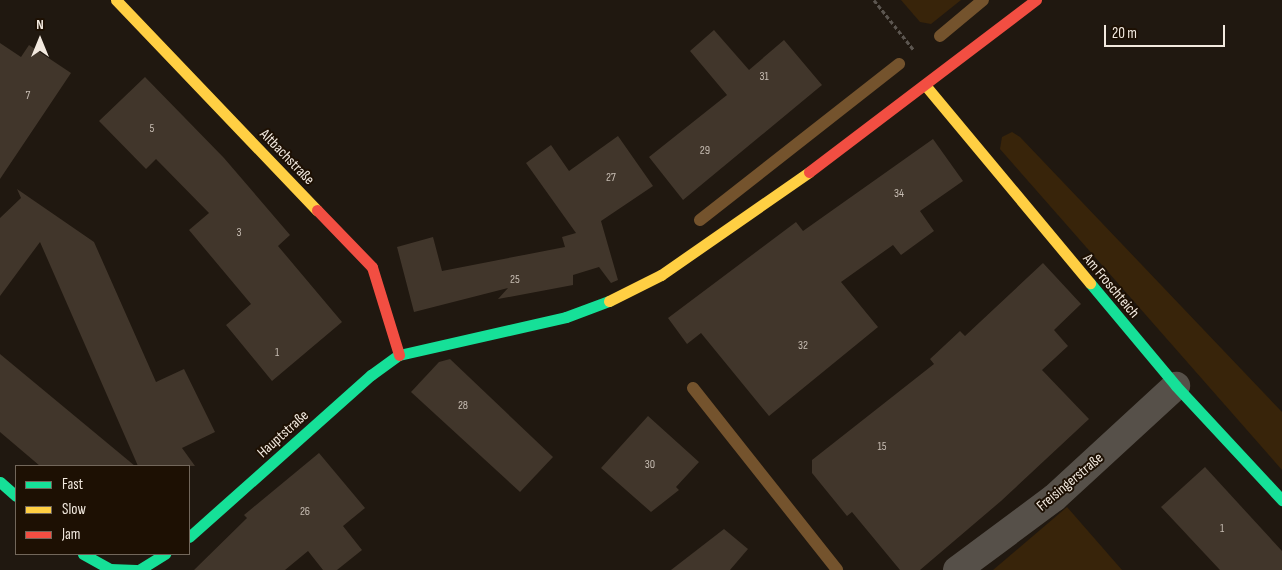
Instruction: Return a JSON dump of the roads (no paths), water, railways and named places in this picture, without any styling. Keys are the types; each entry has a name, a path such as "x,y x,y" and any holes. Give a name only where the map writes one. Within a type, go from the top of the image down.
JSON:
{"street":[{"name":"Altbachstraße","path":"116,0 372,267 399,355"},
{"path":"399,355 566,317 612,300 652,280 803,177 1036,0"},
{"name":"Am Froschteich","path":"925,85 1176,386 1282,500"},
{"name":"Hauptstraße","path":"190,536 364,382 399,355"},
{"name":"Freisingerstraße","path":"957,570 1054,498 1176,386"},
{"path":"0,482 15,495"},
{"path":"85,555 110,569 137,570 163,555"}],"waterway":[{"path":"940,36 983,0"},
{"path":"700,220 899,64"},
{"path":"693,388 837,570"}]}
